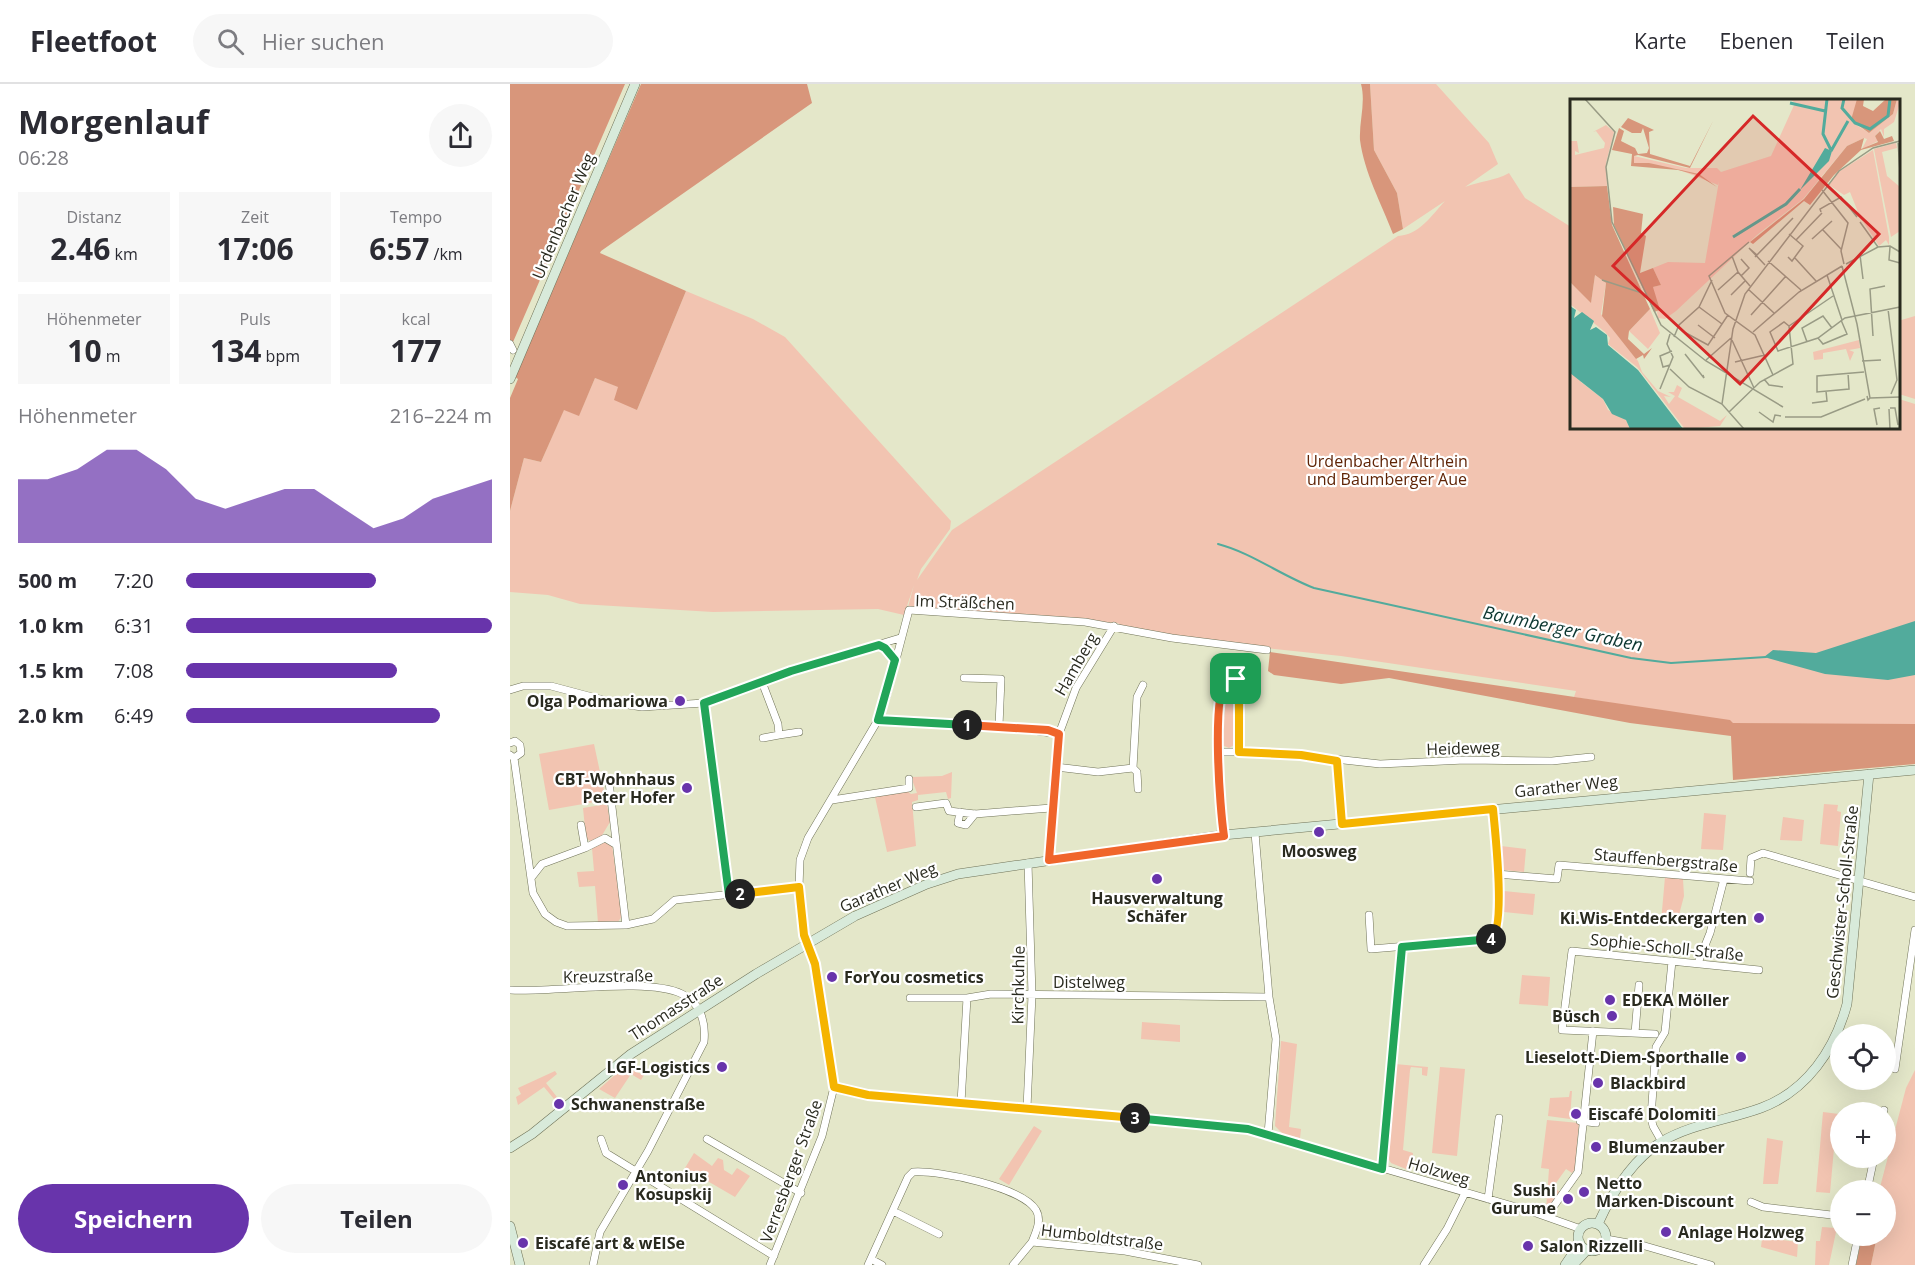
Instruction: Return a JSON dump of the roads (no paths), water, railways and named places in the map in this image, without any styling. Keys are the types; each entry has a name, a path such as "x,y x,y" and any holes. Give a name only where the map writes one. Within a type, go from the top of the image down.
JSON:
{"street":[{"name":"Urdenbacher Weg","path":"510,379 635,84"},
{"name":"Im Sträßchen","path":"807,944 799,887 800,860 808,838 878,720 909,610 1114,626 1172,638 1267,650"},
{"name":"Hamberg","path":"1049,860 1051,808 1059,734 1076,688 1114,626"},
{"path":"510,690 524,686 551,686 615,703 642,707 704,703 762,682 900,639"},
{"path":"879,645 885,648 895,660"},
{"path":"1224,836 1218,752 1222,684 1227,678 1232,677 1239,684 1239,752"},
{"path":"964,678 1000,679 999,726"},
{"path":"762,682 778,724 779,735"},
{"path":"1138,789 1137,772 1134,768 1137,697 1143,685"},
{"path":"704,703 729,895"},
{"path":"878,720 999,726 1059,734"},
{"path":"763,738 799,732"},
{"path":"510,743 515,741 520,745 521,753 512,757 533,893 545,914 556,922 567,926 626,925 653,919 672,901 799,887"},
{"name":"Heideweg","path":"1218,752 1301,755 1337,761 1380,764 1465,760 1537,762 1591,757"},
{"path":"1337,761 1342,824"},
{"path":"1056,767 1098,772 1134,768"},
{"name":"Garather Weg","path":"807,944 855,916 927,884 973,871 1224,836 1915,770"},
{"name":"Geschwister-Scholl-Straße","path":"1598,1224 1625,1176 1644,1155 1679,1133 1777,1101 1806,1079 1826,1055 1841,1026 1847,1004 1869,774"},
{"path":"832,800 909,788 909,779"},
{"path":"609,782 626,925"},
{"path":"916,807 946,803 949,810 975,814 1051,808"},
{"path":"1369,915 1371,949 1492,939 1498,927 1493,809"},
{"path":"960,812 958,823 966,825 975,814"},
{"path":"581,825 585,848"},
{"path":"531,878 542,864 585,848 604,838 613,825"},
{"path":"1255,833 1269,997 1276,1039 1268,1134"},
{"path":"604,838 615,844"},
{"name":"Stauffenbergstraße","path":"1497,874 1557,879 1559,865 1724,879 1750,877 1751,858 1763,853 1915,897"},
{"path":"528,860 542,864"},
{"name":"Kirchkuhle","path":"1027,1108 1032,995 1028,863"},
{"path":"1698,963 1710,933 1724,879"},
{"path":"1896,1056 1915,930"},
{"name":"Thomasstraße","path":"510,1148 532,1134 631,1053 807,944"},
{"name":"Verresberger Straße","path":"770,1265 801,1193 822,1136 834,1087 815,964 807,944"},
{"name":"Holzweg","path":"1382,1169 1402,947"},
{"name":"Sophie-Scholl-Straße","path":"1593,1031 1562,1029 1572,951 1759,970"},
{"path":"1662,1142 1651,1117 1656,1047 1665,1032 1672,961"},
{"path":"1635,1033 1639,985"},
{"name":"Kreuzstraße","path":"510,990 647,987 684,995 699,1010"},
{"name":"Distelweg","path":"910,998 967,998 991,994 1269,997"},
{"path":"961,1103 967,998"},
{"path":"593,1265 600,1232 636,1170 704,1042 705,1028 699,1010"},
{"path":"1549,1217 1551,1210 1578,1172 1593,1031 1655,1034"},
{"name":"Holzweg","path":"834,1087 868,1095 1213,1124 1268,1134 1549,1217 1581,1229"},
{"name":"Holzweg","path":"1488,1199 1498,1118"},
{"path":"1582,1122 1596,1123"},
{"path":"601,1139 606,1153 774,1256"},
{"path":"707,1139 801,1193"},
{"path":"882,1265 870,1262 908,1177 913,1172 950,1176 1001,1189 1032,1205 1039,1219 1032,1242"},
{"path":"1424,1265 1447,1229 1465,1194"},
{"path":"1751,1202 1763,1207 1830,1215"},
{"path":"893,1211 939,1234"},
{"path":"1565,1265 1580,1243 1581,1229 1587,1224 1598,1224 1605,1230 1606,1239 1598,1250 1587,1250 1580,1243"},
{"path":"510,1226 520,1265"},
{"path":"1606,1239 1645,1246 1711,1265"},
{"name":"Humboldtstraße","path":"1013,1265 1032,1242 1116,1250 1198,1265"},
{"path":"1852,1265 1856,1246"},
{"path":"1573,1265 1587,1250"}],"water":[{"path":"1915,621 1915,675 1888,680 1825,674 1764,657 1773,650 1816,653"}],"waterway":[{"name":"Baumberger Graben","path":"1218,544 1243,553 1314,588 1631,658 1671,663 1766,657"}],"place":[{"name":"Olga Podmariowa","path":"680,701"},
{"name":"CBT-Wohnhaus Peter Hofer","path":"687,788"},
{"name":"Moosweg","path":"1319,832"},
{"name":"Hausverwaltung Schäfer","path":"1157,879"},
{"name":"Ki.Wis-Entdeckergarten","path":"1759,918"},
{"name":"ForYou cosmetics","path":"832,977"},
{"name":"EDEKA Möller","path":"1610,1000"},
{"name":"Büsch","path":"1612,1016"},
{"name":"Lieselott-Diem-Sporthalle","path":"1741,1057"},
{"name":"LGF-Logistics","path":"722,1067"},
{"name":"Blackbird","path":"1598,1083"},
{"name":"Schwanenstraße","path":"559,1104"},
{"name":"Eiscafé Dolomiti","path":"1576,1114"},
{"name":"Blumenzauber","path":"1596,1147"},
{"name":"Antonius Kosupskij","path":"623,1185"},
{"name":"Netto Marken-Discount","path":"1584,1192"},
{"name":"Sushi Gurume","path":"1568,1199"},
{"name":"Anlage Holzweg","path":"1666,1232"},
{"name":"Eiscafé art & wEISe","path":"523,1243"},
{"name":"Salon Rizzelli","path":"1528,1246"}],"park label":[{"name":"Urdenbacher Altrhein und Baumberger Aue","path":"1387,470"}]}
